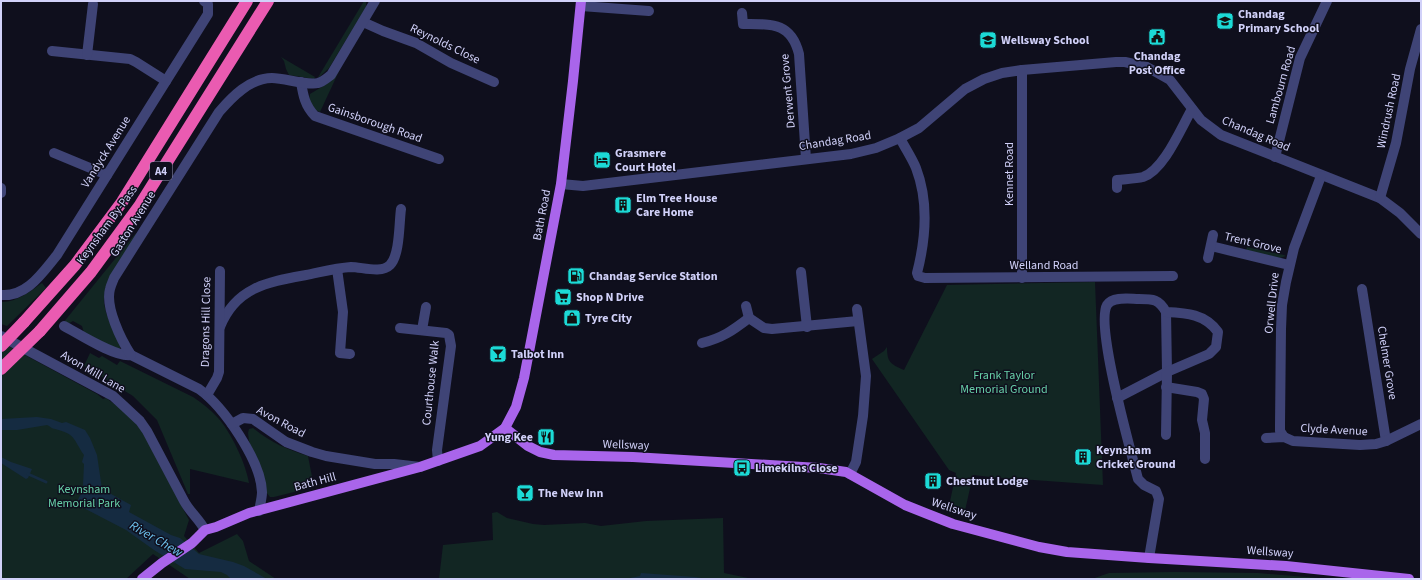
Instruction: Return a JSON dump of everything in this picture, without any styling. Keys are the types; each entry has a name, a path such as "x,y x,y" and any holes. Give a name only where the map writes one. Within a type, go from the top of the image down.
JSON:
{"highway":[{"name":"Keynsham By-Pass","path":"1,346 75,265 122,202 247,1"},
{"name":"Keynsham By-Pass","path":"1,369 40,331 91,272 140,205 268,1"}],"main road":[{"name":"Bath Road","path":"505,428 516,407 524,378 561,184 574,81 581,3"},
{"name":"Bath Hill","path":"142,579 162,563 192,543 204,530 216,527 249,513 438,461 480,446 505,428"},
{"name":"Wellsway","path":"505,428 528,446 540,452 554,455 633,457 760,464 834,470 850,474 905,505 953,524 1039,547 1067,552 1286,566 1410,579"}],"street":[{"name":"Vandyck Avenue","path":"1,295 10,296 20,293 31,284 43,272 69,236 208,14 208,4 204,1"},
{"name":"Gaston Avenue","path":"131,355 116,327 110,303 109,291 114,278 219,112 232,97 260,80 271,78 317,84 331,75 375,1"},
{"name":"Lambourn Road","path":"1275,157 1300,58 1327,1"},
{"path":"581,3 649,10"},
{"path":"87,55 93,4"},
{"name":"Derwent Grove","path":"742,13 743,29 769,24 785,30 795,42 799,54 806,159"},
{"name":"Reynolds Close","path":"363,22 416,43 451,63 494,82"},
{"name":"Windrush Road","path":"1380,198 1396,143 1410,69 1421,30"},
{"path":"52,50 130,59 166,81"},
{"name":"Chandag Road","path":"561,184 583,186 851,154 876,148 919,128 965,89 984,79 1002,73 1022,70 1125,62 1137,64 1170,80 1192,110 1206,124 1221,135 1321,176 1380,198 1400,213 1421,234"},
{"name":"Kennet Road","path":"1022,70 1022,278"},
{"name":"Gainsborough Road","path":"301,82 304,98 308,108 315,116 439,159"},
{"path":"1117,180 1143,177 1153,171 1163,161 1192,110"},
{"name":"Welland Road","path":"900,138 916,168 926,212 922,249 917,273 918,276 925,278 1173,276"},
{"path":"54,153 107,175"},
{"name":"Orwell Drive","path":"1284,437 1280,431 1282,305 1289,264 1321,176"},
{"path":"1,193 2,188"},
{"path":"220,327 225,314 240,297 258,286 278,280 337,269 352,267 387,268 391,264 396,251 401,209"},
{"name":"Trent Grove","path":"1208,258 1213,235"},
{"name":"Trent Grove","path":"1211,246 1289,264"},
{"path":"337,269 343,312 340,353 350,354"},
{"name":"Dragons Hill Close","path":"207,395 217,378 218,372 220,271"},
{"path":"802,272 808,327"},
{"name":"Chelmer Grove","path":"1362,289 1386,441"},
{"path":"1149,558 1159,499 1156,491 1144,485 1138,479 1117,398 1107,348 1104,314 1108,304 1112,301 1120,299 1153,299 1162,305 1166,312 1166,435"},
{"path":"746,306 749,318 764,328 808,327 858,321"},
{"name":"Courthouse Walk","path":"422,330 426,308"},
{"path":"850,474 856,462 863,416 866,376 866,366 863,359 857,309"},
{"path":"1117,398 1167,372 1209,354 1216,347 1218,332 1213,325 1203,318 1187,313 1166,312"},
{"path":"702,343 717,339 733,330 749,318"},
{"path":"64,326 115,353 127,356 131,355 199,389 207,395 232,424 246,445 259,477 262,492 259,511"},
{"name":"Courthouse Walk","path":"400,328 446,333 450,338 437,450 438,461"},
{"name":"Avon Mill Lane","path":"1,336 113,396 132,413 146,431 188,508 200,522 204,530"},
{"path":"1166,387 1202,394 1204,399 1202,420 1205,433 1205,459"},
{"name":"Avon Road","path":"232,424 243,418 253,419 286,442 326,456 374,464 394,464 420,467"},
{"name":"Clyde Avenue","path":"1266,438 1284,437 1293,441 1360,445 1376,444 1386,441 1421,424"}],"green space":[{"path":"364,1 366,1 366,7 329,68 317,79"},
{"path":"281,57 315,77 314,79 289,75"},
{"path":"340,69 320,112 317,111 310,102 310,94 325,85"},
{"path":"136,233 137,235 111,276 104,294 104,303 107,314 121,346 118,351 84,333 82,326 73,321 67,324 63,323"},
{"path":"1247,247 1286,256 1280,258 1246,251"},
{"name":"Frank Taylor Memorial Ground","path":"1095,282 1103,485 973,475 964,515 948,511 956,473 949,470 872,359 884,351 887,347 889,360 904,370 947,285"},
{"path":"42,283 46,288 7,326 1,324 1,302 17,299"},
{"name":"Keynsham Memorial Park","path":"1,342 97,394 103,399 106,398 124,411 141,429 189,520 184,536 199,553 237,534 243,541 249,561 276,579 190,579 153,554 126,579 1,579"},
{"path":"90,353 99,358 102,356 117,365 120,361 193,397 206,407 215,415 228,431 245,467 249,483 190,469 190,494 188,494 157,420 133,396 84,366"},
{"path":"253,428 266,438 279,445 308,456 314,487 270,497 266,492 249,441 249,429"},
{"path":"497,512 507,518 544,525 585,523 601,526 646,521 723,518 724,573 753,579 439,579 443,545 493,540 492,513"},
{"path":"1109,573 1258,573 1331,579 1092,579"}],"water":[{"name":"River Chew","path":"37,417 51,419 62,423 66,422 85,430 97,455 102,489 131,505 129,512 171,535 180,538 199,554 244,566 267,579 231,579 221,572 185,569 154,550 126,530 76,504 84,487 84,464 82,462 84,455 71,435 53,429 47,425 17,430 1,430 1,419"},
{"path":"1,457 32,469 28,478 26,479 1,463"},
{"path":"641,573 708,579 625,579 640,576"}],"waterway":[{"path":"28,474 46,482"}],"place":[{"name":"Chandag Primary School","path":"1225,21"},
{"name":"Chandag Post Office","path":"1157,37"},
{"name":"Wellsway School","path":"988,40"},
{"name":"Grasmere Court Hotel","path":"602,160"},
{"name":"Elm Tree House Care Home","path":"623,205"},
{"name":"Chandag Service Station","path":"576,276"},
{"name":"Shop N Drive","path":"563,297"},
{"name":"Tyre City","path":"572,318"},
{"name":"Talbot Inn","path":"498,354"},
{"name":"Yung Kee","path":"546,437"},
{"name":"Keynsham Cricket Ground","path":"1083,457"},
{"name":"Limekilns Close","path":"742,468"},
{"name":"Chestnut Lodge","path":"933,481"},
{"name":"The New Inn","path":"525,493"}]}
